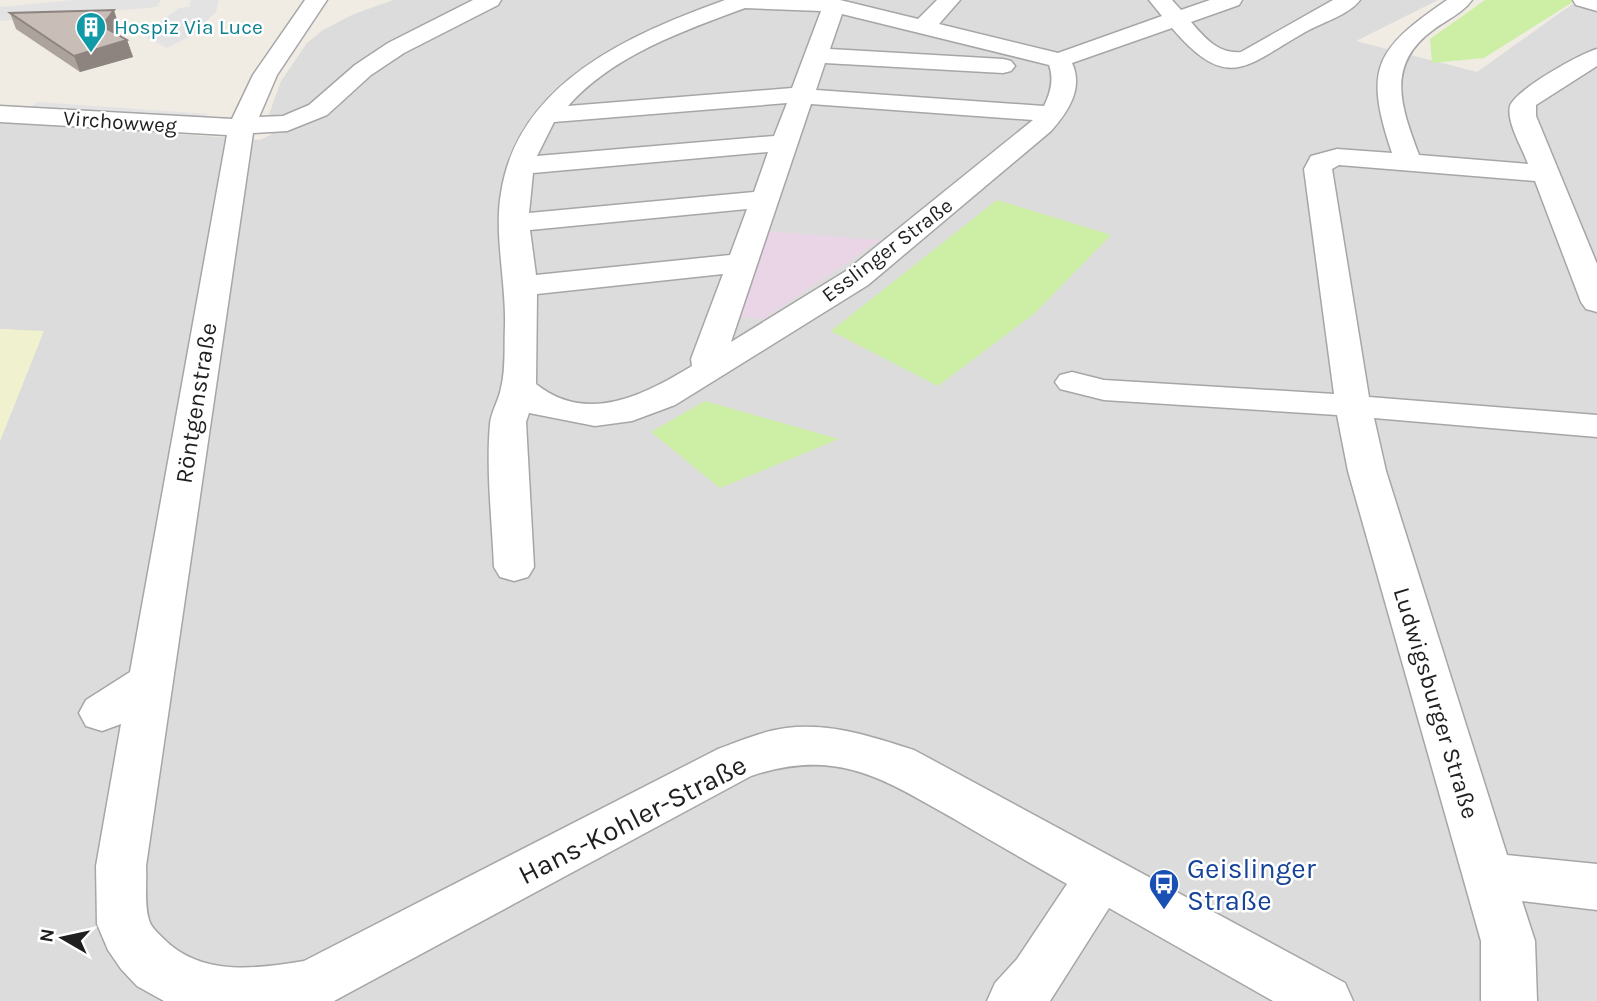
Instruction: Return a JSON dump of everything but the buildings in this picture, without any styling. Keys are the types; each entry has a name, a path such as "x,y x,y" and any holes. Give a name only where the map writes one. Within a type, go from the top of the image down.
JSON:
{"street":[{"name":"Röntgenstraße","path":"130,817 228,194 241,128 265,75 316,0"},
{"path":"241,128 287,123 306,117 318,110 363,70 396,48 490,0"},
{"path":"923,27 949,0"},
{"path":"1160,0 1198,44 1218,58 1231,60 1246,59 1287,33 1349,0"},
{"path":"814,55 1062,65 1231,0"},
{"path":"1408,161 1391,113 1392,62 1404,43 1461,0"},
{"path":"1584,0 1597,4"},
{"path":"514,568 508,422 519,387 521,286 514,194 520,166 548,115 574,85 607,60 699,16 743,1 834,5 1062,65"},
{"path":"709,370 708,359 834,5"},
{"path":"1597,56 1528,98 1523,105 1523,116 1544,173 1597,302"},
{"name":"Esslinger Straße","path":"519,387 542,407 595,415 619,413 663,398 858,278 1053,114 1065,83 1062,65"},
{"path":"548,115 657,108 785,94 1053,114"},
{"name":"Virchowweg","path":"0,114 241,128"},
{"path":"520,166 783,143"},
{"name":"Ludwigsburger Straße","path":"1509,1001 1508,941 1367,471 1353,406 1318,169 1321,162 1337,157 1544,173"},
{"path":"517,223 764,198"},
{"path":"521,286 742,263"},
{"path":"1072,382 1104,390 1353,406 1597,426"},
{"path":"102,713 153,679"},
{"name":"Hans-Kohler-Straße","path":"130,817 121,866 124,929 168,994 262,996 311,985 736,762 787,746 862,751 897,765 1325,1001"},
{"path":"1490,875 1597,887"},
{"path":"1014,1001 1036,976 1101,876"}],"shaded area":[{"path":"73,0 161,0 157,7 0,21 0,7"},
{"path":"191,0 219,0 216,12 191,36 167,48 142,35 179,8 189,7"},
{"path":"393,0 1438,0 1356,41 1477,72 1578,0 1597,0 1597,1001 0,1001 0,441 43,332 0,329 0,121 260,140 272,134 268,117 281,81 307,43 323,30 354,14"},
{"path":"38,102 208,114 199,122 27,109"},
{"path":"766,231 880,240 763,319 737,317"}],"green space":[{"path":"1485,0 1576,0 1484,58 1432,63 1430,39"},
{"path":"997,200 1111,235 1035,313 938,386 831,331"},
{"path":"0,329 44,331 0,441"},
{"path":"705,401 839,439 720,488 651,432"}],"place":[{"name":"Hospiz Via Luce","path":"91,54"},
{"name":"Geislinger Straße","path":"1164,911"}]}
